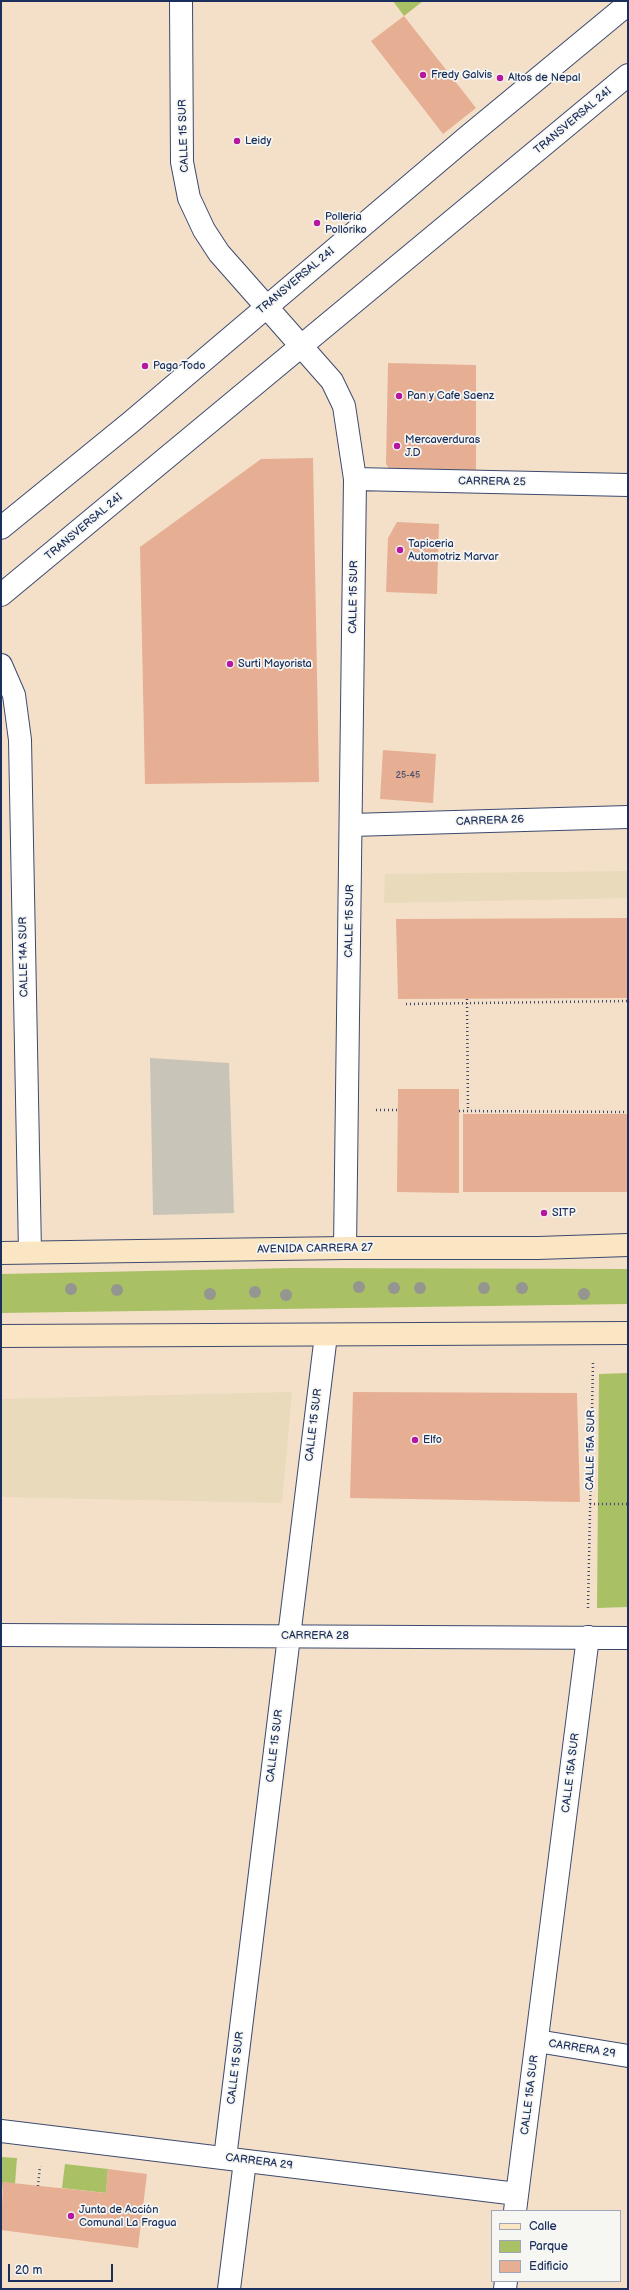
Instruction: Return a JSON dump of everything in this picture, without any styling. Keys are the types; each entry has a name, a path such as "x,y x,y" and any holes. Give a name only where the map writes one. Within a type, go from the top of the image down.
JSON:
{"main road":[{"name":"AVENIDA CARRERA 27","path":"1,1253 345,1248 538,1248 628,1245"},
{"path":"1,1336 628,1333"}],"street":[{"name":"CALLE 15 SUR","path":"181,1 182,162 189,198 204,230 219,253 332,381 344,406 355,479 345,1248"},
{"name":"TRANSVERSAL 24I","path":"1,528 130,422 628,4"},
{"name":"TRANSVERSAL 24I","path":"1,595 628,75"},
{"name":"CARRERA 25","path":"355,479 628,485"},
{"name":"CALLE 14A SUR","path":"1,665 14,695 20,740 30,1252"},
{"name":"CARRERA 26","path":"351,825 628,817"},
{"name":"CALLE 15 SUR","path":"229,2289 235,2160 288,1636 326,1334"},
{"name":"CARRERA 28","path":"1,1635 628,1638"},
{"name":"CALLE 15A SUR","path":"516,2202 588,1637"},
{"name":"CARRERA 29","path":"537,2041 628,2056"},
{"name":"CARRERA 29","path":"1,2131 235,2160 516,2202"}],"path":[{"path":"467,999 468,1111"},
{"path":"406,1004 628,1001"},
{"path":"374,1110 397,1110"},
{"path":"459,1111 628,1112"},
{"name":"CALLE 15A SUR","path":"588,1637 594,1333"},
{"path":"590,1504 628,1504"},
{"path":"38,2186 41,2161"}],"shaded area":[{"path":"628,871 628,898 384,903 385,874"},
{"path":"150,1058 229,1063 234,1213 153,1215"},
{"path":"292,1392 282,1503 1,1497 1,1399"}],"green space":[{"path":"393,1 423,1 404,16"},
{"path":"292,1268 628,1269 628,1304 1,1313 1,1274"},
{"path":"628,1373 628,1607 597,1608 599,1374"},
{"path":"1,2157 17,2158 15,2184 3,2182 1,2202"},
{"path":"65,2164 108,2169 106,2193 62,2188"}],"building":[{"name":"Fredy Galvis","path":"404,16 476,108 443,134 371,41"},
{"path":"388,363 476,365 476,475 393,474 386,464"},
{"name":"Surti Mayorista","path":"313,458 319,782 145,784 140,547 261,459"},
{"path":"397,522 439,524 437,594 386,592 388,538"},
{"path":"383,750 436,754 433,803 380,799"},
{"path":"628,918 628,998 398,999 396,919"},
{"path":"398,1089 459,1089 459,1193 397,1192"},
{"path":"463,1114 628,1114 628,1192 463,1192"},
{"path":"353,1392 577,1393 580,1502 350,1498"},
{"name":"Junta de Acción Comunal La Fragua","path":"108,2169 147,2174 138,2248 1,2230 3,2182 106,2193"}],"place":[{"name":"Fredy Galvis","path":"423,75"},
{"name":"Altos de Nepal","path":"500,78"},
{"name":"Leidy","path":"237,141"},
{"name":"Polleria Polloriko","path":"317,223"},
{"name":"Paga Todo","path":"145,366"},
{"name":"Pan y Cafe Saenz","path":"399,396"},
{"name":"Mercaverduras J.D","path":"397,446"},
{"name":"Tapiceria Automotriz Marvar","path":"400,550"},
{"name":"Surti Mayorista","path":"230,664"},
{"name":"SITP","path":"544,1213"},
{"name":"Elfo","path":"415,1440"},
{"name":"Junta de Acción Comunal La Fragua","path":"71,2216"}]}
